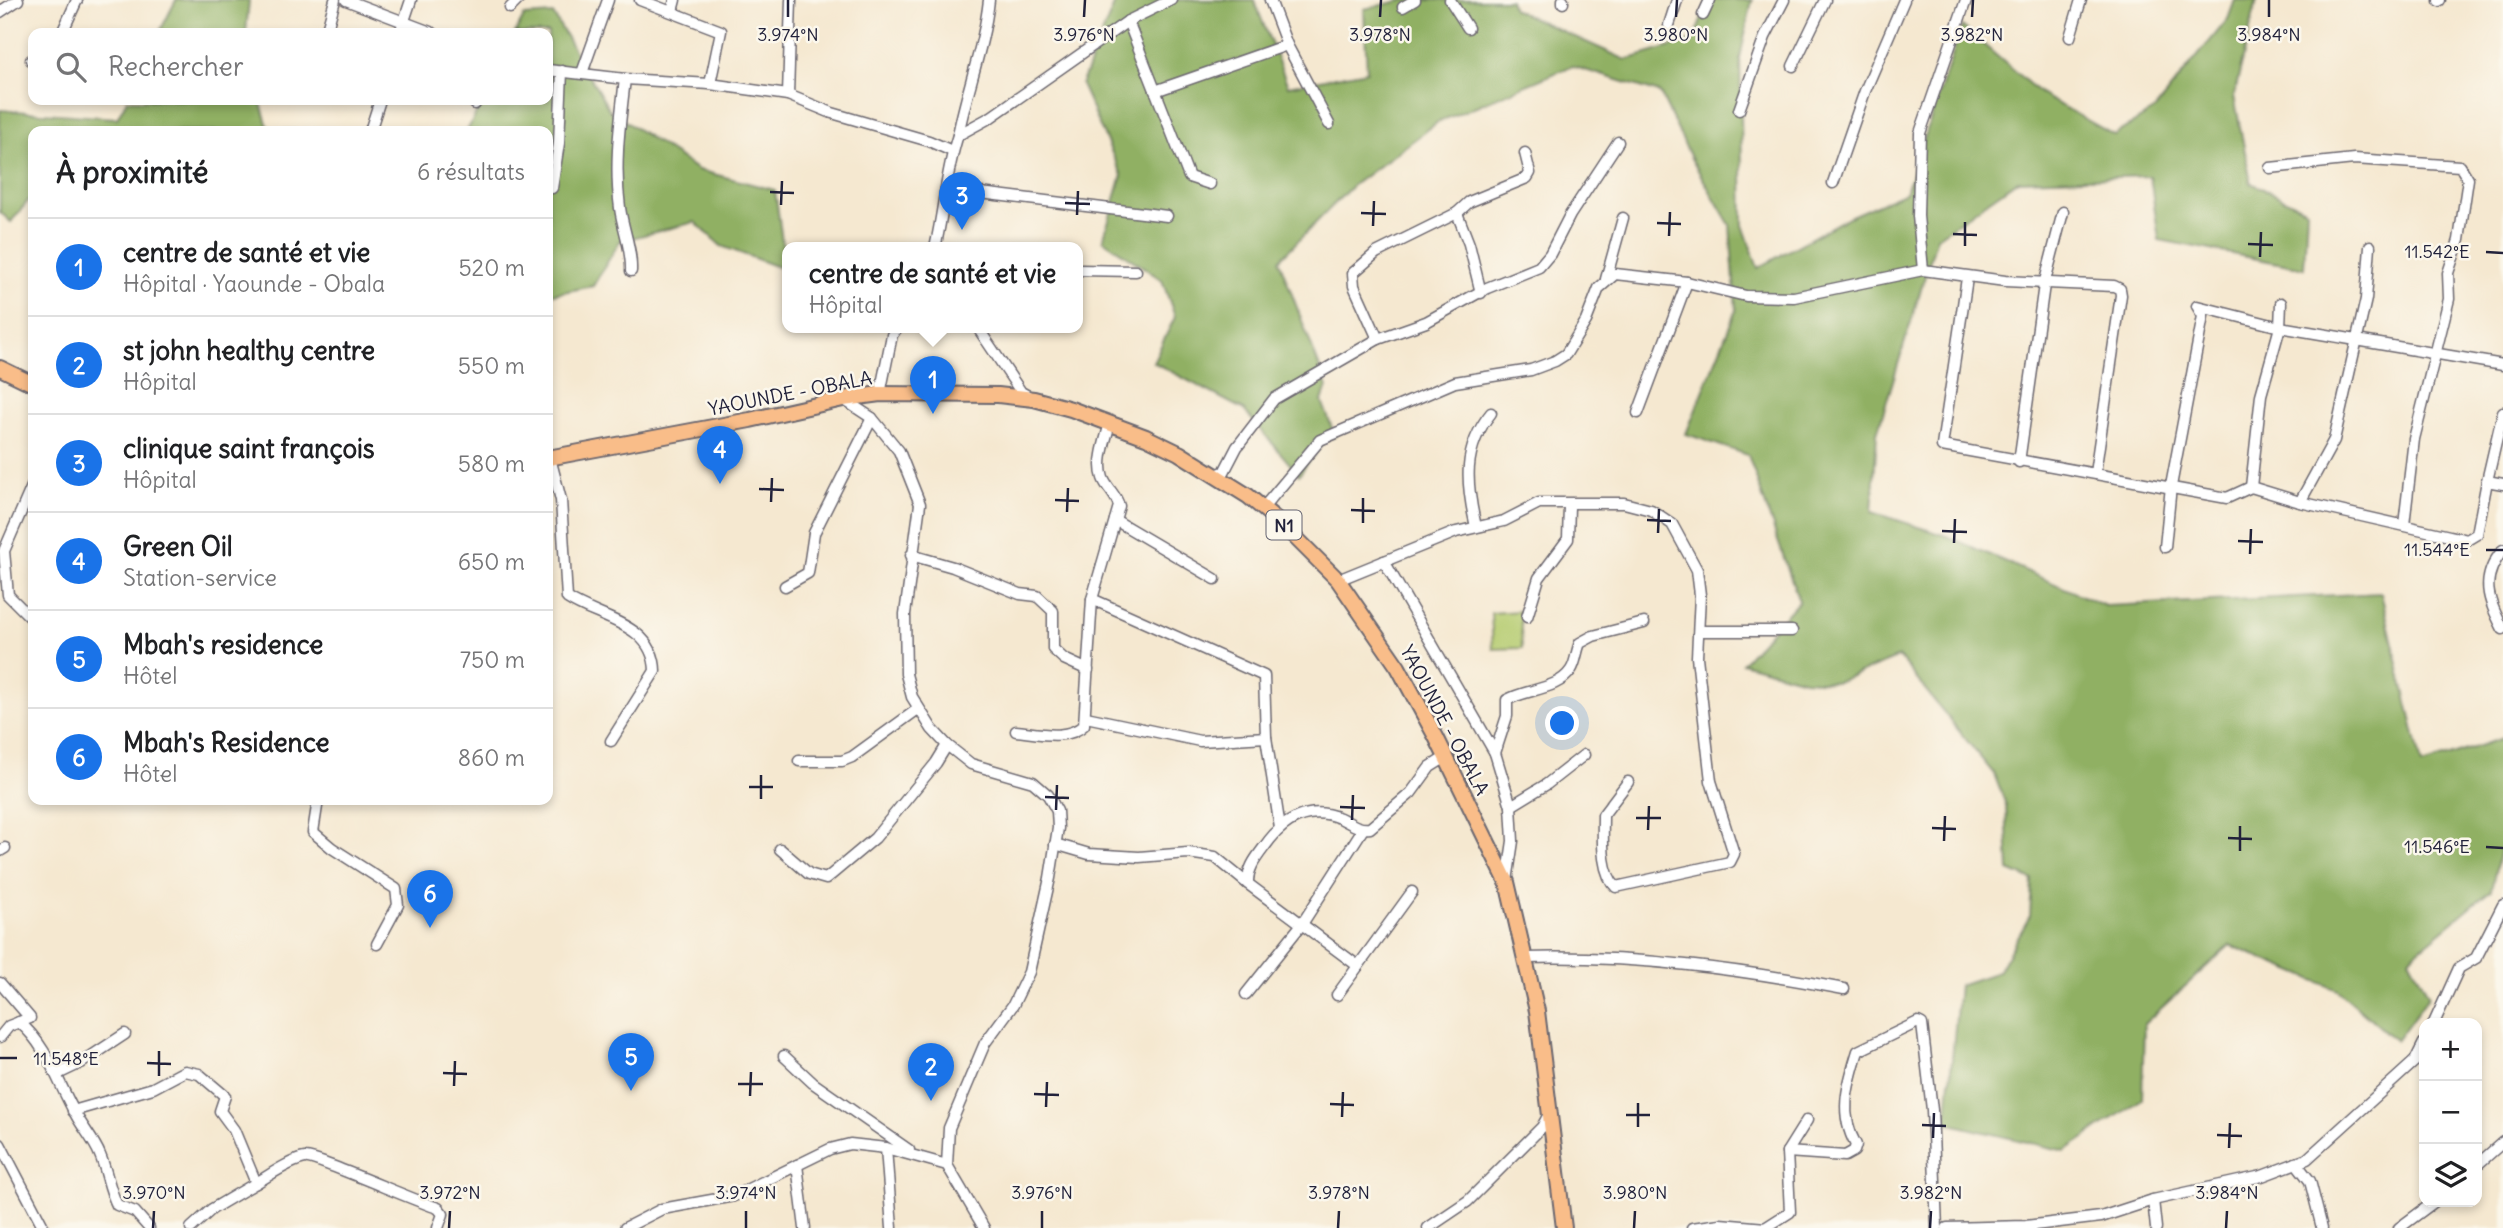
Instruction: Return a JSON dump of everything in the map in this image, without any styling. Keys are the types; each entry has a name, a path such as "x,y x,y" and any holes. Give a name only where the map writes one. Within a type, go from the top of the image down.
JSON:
{"highway":[{"path":"0,368 28,382"},
{"name":"YAOUNDE - OBALA","path":"553,457 750,420 843,399 880,394 998,395 1034,399 1110,423 1163,444 1263,508 1338,580 1398,667 1446,757 1507,882 1537,1011 1564,1228"}],"street":[{"path":"64,28 77,0"},
{"path":"327,28 335,0"},
{"path":"346,0 420,28"},
{"path":"401,28 411,0"},
{"path":"510,8 518,0"},
{"path":"582,73 608,0"},
{"path":"640,0 721,31 710,84"},
{"path":"672,11 675,0"},
{"path":"788,95 791,0"},
{"path":"936,242 953,151 985,36 989,0"},
{"path":"958,135 990,117 1128,22 1171,0"},
{"path":"1270,0 1287,45 1329,124"},
{"path":"1403,7 1415,0"},
{"path":"1450,0 1468,28"},
{"path":"1669,25 1677,0"},
{"path":"1703,15 1710,0"},
{"path":"1739,110 1765,37 1784,0"},
{"path":"1793,66 1825,0"},
{"path":"1833,183 1865,91 1904,0"},
{"path":"1923,270 1918,216 1920,133 1966,0"},
{"path":"2070,37 2081,0"},
{"path":"0,12 15,1"},
{"path":"1128,22 1189,177 1210,184"},
{"path":"1155,91 1287,45"},
{"path":"553,70 625,79 710,84 788,95 832,113 929,141 953,151"},
{"path":"553,182 559,143 562,71"},
{"path":"625,79 616,160 620,210 632,255 631,271"},
{"path":"372,126 378,105"},
{"path":"1215,475 1224,472 1237,447 1275,399 1378,339 1426,321 1539,267 1618,142"},
{"path":"1378,339 1354,286 1353,273 1376,253 1457,213 1469,202 1527,178 1530,173 1525,153"},
{"path":"2270,168 2354,159 2460,166 2468,180 2459,240 2448,273 2449,299 2414,439 2404,525"},
{"path":"948,188 1167,216"},
{"path":"2019,462 2045,285 2063,212"},
{"path":"1457,213 1481,293"},
{"path":"1263,508 1320,439 1455,382 1531,370 1566,354 1606,279 1623,218"},
{"path":"2300,502 2334,440 2366,299 2370,246"},
{"path":"1083,270 1136,271"},
{"path":"1606,279 1615,274 1687,282 1746,296 1794,297 1923,270 1967,278 2045,285 2114,286 2120,289 2095,472"},
{"path":"1967,278 1942,446 2227,498 2251,487 2300,502 2467,540 2477,534 2503,412"},
{"path":"1638,413 1687,282"},
{"path":"2251,487 2261,395 2280,327 2281,303"},
{"path":"2165,547 2171,486 2203,316 2197,306 2280,327 2503,365"},
{"path":"880,394 893,333"},
{"path":"981,333 1021,392 1034,399"},
{"path":"843,399 872,418 899,451 920,504 905,614 905,662 912,697 918,709 947,745 971,764 1033,782 1048,795 1057,811 1055,844 1041,925 1029,972 1013,1005 985,1043 964,1087 949,1128 947,1165 984,1228"},
{"path":"1476,527 1470,503 1469,464 1475,433 1491,413"},
{"path":"786,586 808,573 814,533 872,418"},
{"path":"1016,731 1060,735 1077,732 1086,717 1092,599 1119,506 1116,496 1103,480 1101,470 1110,423"},
{"path":"553,472 561,499 566,598 622,624 638,635 651,649 654,660 655,671 611,741"},
{"path":"2487,481 2503,484"},
{"path":"28,496 4,551 8,595 28,615"},
{"path":"1338,580 1476,527 1504,521 1539,503 1569,506 1624,503 1651,510 1672,524 1697,570 1700,632 1697,657 1711,781 1734,853 1730,862 1616,887 1609,880 1606,868 1603,816 1628,782"},
{"path":"1527,617 1539,578 1568,539 1569,506"},
{"path":"1115,520 1214,579"},
{"path":"2503,550 2493,561 2486,595 2503,629"},
{"path":"911,555 953,567 1020,594 1037,596 1053,611 1052,649 1064,659 1088,670"},
{"path":"1384,561 1495,753 1511,806 1513,841 1507,882"},
{"path":"1092,599 1264,676 1266,737 1280,828"},
{"path":"1495,753 1507,716 1507,700 1551,685 1566,676 1573,668 1580,643 1592,636 1644,623"},
{"path":"1700,632 1792,631"},
{"path":"799,761 842,761 852,757 918,709"},
{"path":"1086,717 1200,741 1266,737"},
{"path":"780,849 809,874 826,879 875,838 947,745"},
{"path":"1511,806 1547,784 1584,755"},
{"path":"1247,994 1302,924 1363,830 1391,812 1411,793 1430,767 1446,757"},
{"path":"317,805 313,832 332,848 396,889 398,905 377,944"},
{"path":"1248,884 1247,873 1288,820 1306,813 1336,817 1363,830"},
{"path":"1055,844 1089,854 1139,857 1188,853 1215,857 1358,966"},
{"path":"1337,995 1412,892"},
{"path":"2436,1018 2459,968 2476,958 2503,905"},
{"path":"1526,958 1594,956 1747,971 1844,989"},
{"path":"0,983 30,1018 9,1026 0,1037"},
{"path":"19,1022 29,1030 58,1074 73,1111 100,1155 108,1186 117,1205 135,1212 149,1228"},
{"path":"1787,1152 1845,1156 1854,1151 1856,1145 1846,1127 1845,1092 1851,1082 1858,1051 1918,1022 1922,1024 1932,1110 1937,1228"},
{"path":"58,1074 81,1063 125,1034"},
{"path":"1947,1228 2027,1227 2101,1217 2153,1200 2262,1176 2307,1159 2357,1116 2415,1061 2419,1053"},
{"path":"784,1056 844,1106 915,1155"},
{"path":"73,1111 153,1088 186,1071 199,1074 225,1096 220,1111 234,1130 256,1183"},
{"path":"1428,1228 1468,1201 1542,1127 1549,1113"},
{"path":"1692,1228 1720,1224 1766,1228 1790,1212 1787,1152 1807,1120"},
{"path":"2482,1161 2503,1142"},
{"path":"0,1144 44,1228"},
{"path":"625,1228 662,1209 734,1196 830,1149 850,1144 886,1148 947,1165"},
{"path":"886,1148 892,1228"},
{"path":"191,1228 212,1209 304,1158 316,1158 375,1186 438,1208 443,1214 438,1228"},
{"path":"2297,1163 2310,1181 2322,1228"},
{"path":"797,1165 805,1228"},
{"path":"2153,1200 2156,1228"},
{"path":"2399,1228 2427,1207"}],"green space":[{"path":"176,0 249,0 246,28 162,28"},
{"path":"1116,0 1254,0 1288,86 1367,71 1364,9 1404,0 1510,0 1513,9 1626,60 1694,40 1708,0 1752,0 1740,58 1743,225 1758,268 1849,217 1906,192 1962,26 2042,95 2114,135 2154,110 2228,19 2235,0 2257,0 2234,96 2251,183 2307,210 2304,268 2159,240 2150,176 2018,180 1937,237 1877,433 1872,512 1947,536 2105,606 2381,593 2422,765 2503,738 2503,837 2491,890 2409,958 2429,996 2396,1041 2338,990 2230,945 2144,1024 2142,1099 2065,1151 1946,1123 1959,985 1998,972 2030,916 2032,880 2009,870 2006,805 1994,774 1899,657 1837,682 1804,680 1742,663 1799,601 1748,455 1686,434 1736,310 1730,225 1692,160 1660,93 1572,66 1438,122 1352,186 1279,260 1327,387 1322,401 1335,436 1324,441 1299,475 1244,410 1153,362 1175,317 1162,280 1103,240 1122,175 1081,85"},
{"path":"553,14 610,111 698,170 775,190 782,242 782,269 721,246 695,222 620,241 593,286 553,294 553,126 470,126 480,105 553,105 553,28 518,28 524,16"},
{"path":"124,105 262,105 268,126 28,126 28,201 11,222 0,212 0,110 117,118"},
{"path":"1520,611 1522,648 1493,649 1491,613"}],"place":[{"name":"clinique saint françois","path":"962,230"},
{"name":"centre de santé et vie","path":"933,414"},
{"name":"Green Oil","path":"720,484"},
{"name":"Mbah's Residence","path":"430,928"},
{"name":"Mbah's residence","path":"631,1091"},
{"name":"st john healthy centre","path":"931,1101"}]}
